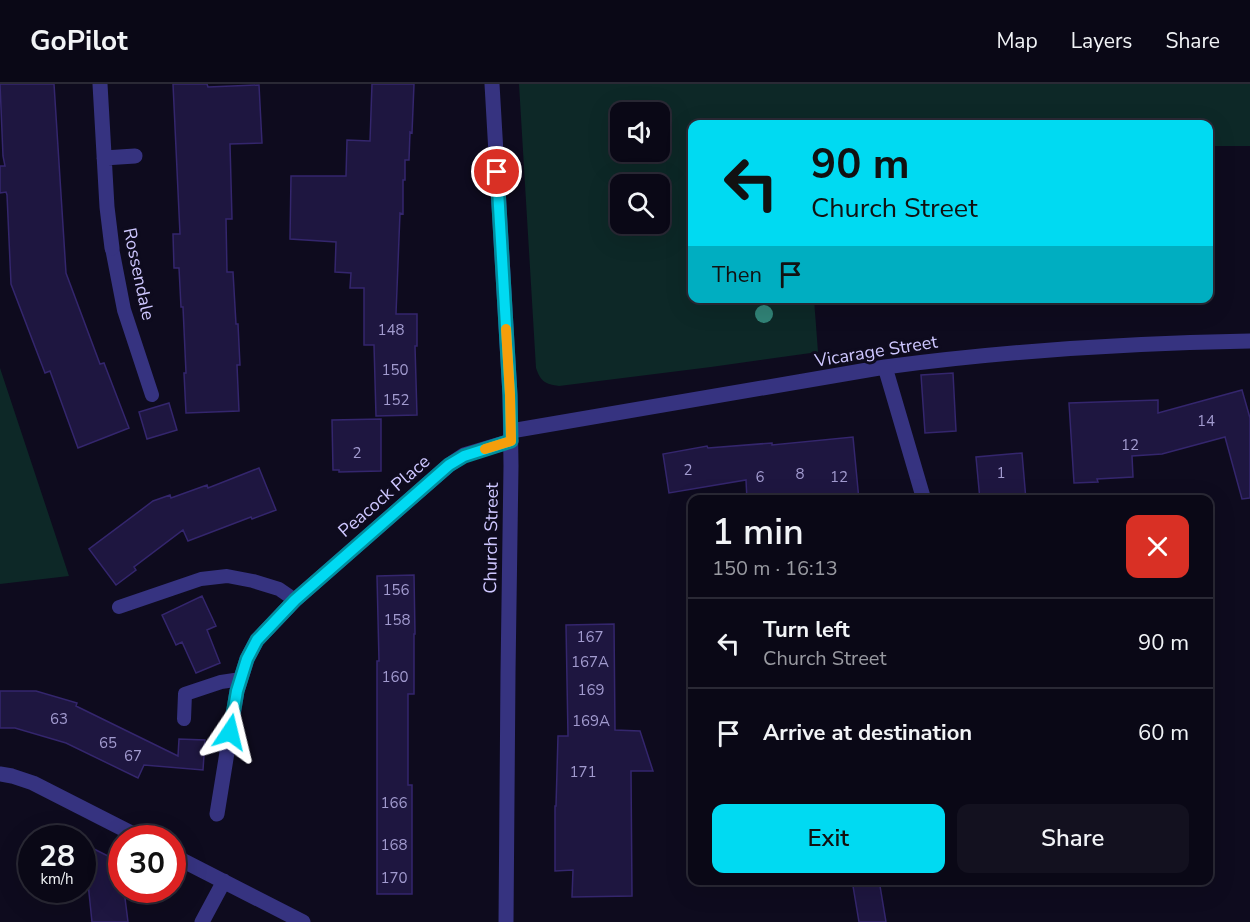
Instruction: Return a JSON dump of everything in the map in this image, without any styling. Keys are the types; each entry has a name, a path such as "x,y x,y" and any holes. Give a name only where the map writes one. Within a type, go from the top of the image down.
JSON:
{"street":[{"name":"Rossendale","path":"100,84 112,249"},
{"name":"Church Street","path":"492,84 511,436 506,922"},
{"path":"105,158 135,156"},
{"name":"Vicarage Street","path":"511,436 924,362 1156,343 1250,341"},
{"path":"885,368 923,495"},
{"name":"Peacock Place","path":"217,814 237,691 247,659 257,640 295,600 449,465 511,436"},
{"path":"0,774 33,783 115,825"},
{"path":"186,862 303,922"},
{"path":"202,922 224,882"}],"lane":[{"name":"Rossendale","path":"112,249 124,310 152,395"},
{"path":"119,608 201,579 227,576 279,589 295,600"},
{"path":"184,719 185,694 221,682 241,679"}],"green space":[{"path":"519,84 1250,84 1250,146 1213,146 1213,120 688,120 688,303 814,303 818,352 559,386 544,382 536,368"},
{"path":"0,368 69,576 0,584"}],"building":[{"path":"0,84 54,84 66,273 100,364 104,363 129,428 78,448 50,371 45,373 11,284 7,195 6,192 0,193 0,166 5,166"},
{"path":"173,84 207,84 208,87 259,85 262,143 230,144 232,219 226,219 227,272 233,272 236,324 238,324 239,411 186,413 183,307 181,307 179,268 174,268 173,234 180,234"},
{"path":"372,84 414,84 412,133 410,132 409,160 405,160 403,214 400,213 396,314 417,314 417,346 415,346 417,415 376,416 374,345 364,345 364,288 350,288 351,273 335,272 336,242 290,239 291,176 346,176 347,140 370,141"},
{"path":"953,373 956,431 925,433 921,375"},
{"path":"1242,390 1250,418 1250,498 1242,499 1225,437 1162,454 1132,456 1133,477 1074,483 1069,403 1158,400 1158,413"},
{"path":"169,403 177,430 147,439 139,412"},
{"path":"381,419 381,471 339,472 339,470 333,470 332,420"},
{"path":"853,437 859,495 747,495 746,480 669,493 663,454 707,446 708,448 772,443 772,445"},
{"path":"1022,453 1026,495 980,495 976,457"},
{"path":"259,468 276,510 188,541 183,530 134,567 136,570 116,585 89,549 153,501 170,495 171,498 207,485 208,488"},
{"path":"414,575 414,694 408,694 408,785 412,785 412,894 377,894 377,661 379,661 377,576"},
{"path":"202,596 216,626 207,630 220,663 196,673 182,642 176,645 162,615"},
{"path":"614,624 615,730 640,731 653,771 631,771 632,896 572,897 573,870 555,871 558,736 568,736 566,625"},
{"path":"0,691 36,691 77,703 76,706 178,756 179,739 205,740 203,770 144,765 138,778 66,743 15,728 0,728"},
{"path":"96,850 108,856 108,903 126,903 128,922 92,922 90,903 96,903"},
{"path":"853,885 880,885 886,922 859,922"}],"slow traffic":[{"path":"485,449 511,441 506,329"}],"route":[{"path":"230,732 237,691 247,659 257,640 295,600 449,465 464,456 511,441 497,172"}]}
